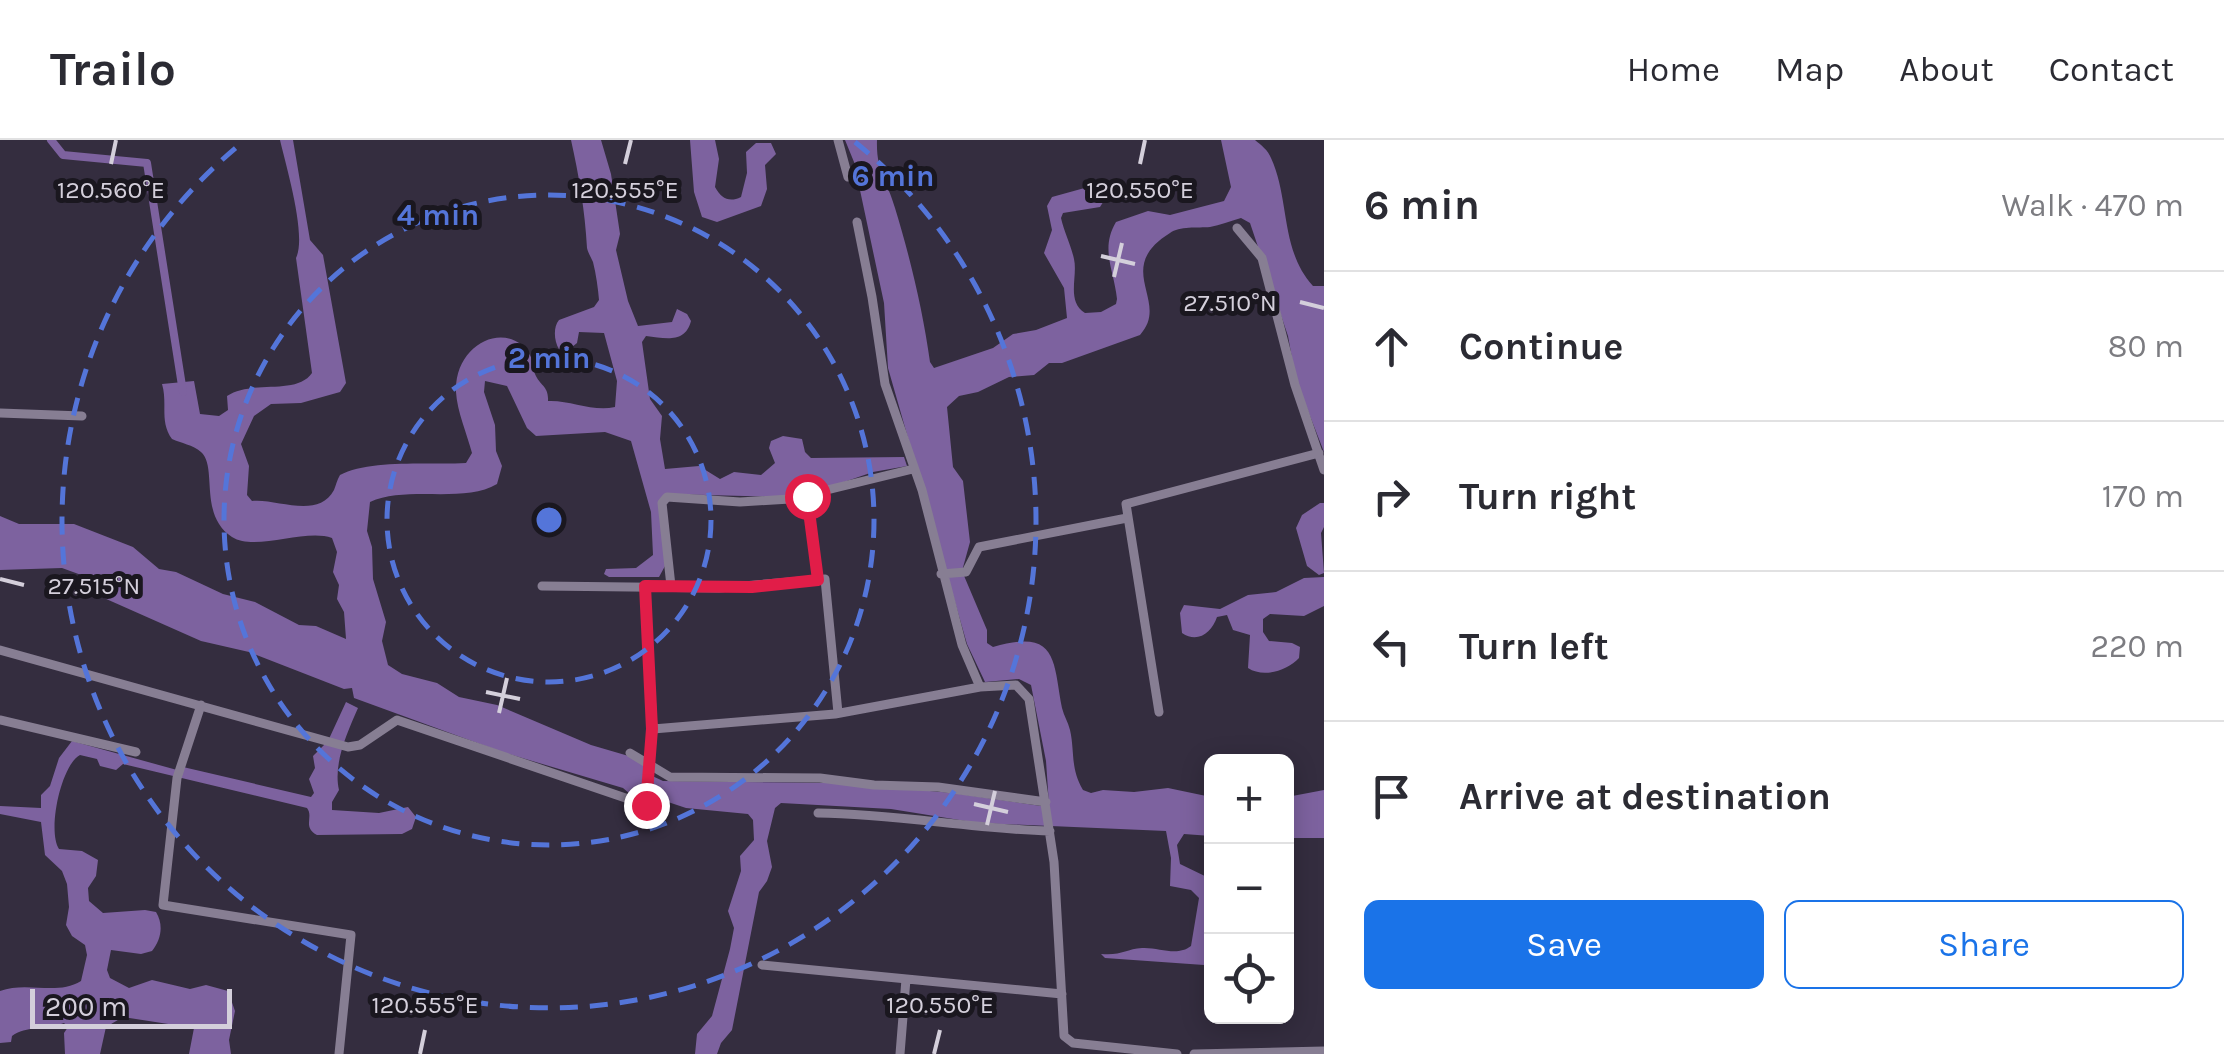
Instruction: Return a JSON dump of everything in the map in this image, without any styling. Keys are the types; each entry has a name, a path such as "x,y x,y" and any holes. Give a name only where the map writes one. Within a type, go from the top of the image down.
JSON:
{"street":[{"path":"838,140 848,178"},
{"path":"857,222 885,384 922,490 962,645 980,686"},
{"path":"1160,712 1125,508 1128,502 1322,461 1296,385 1262,258 1237,228"},
{"path":"0,413 82,416"},
{"path":"671,586 671,566 664,541 665,498 688,496 740,502 807,496 912,469"},
{"path":"807,496 818,580"},
{"path":"943,574 964,572 979,547 1127,518"},
{"path":"542,586 752,587 825,580 838,713"},
{"path":"0,650 343,746 360,744 397,720 646,805 652,729 645,586"},
{"path":"652,729 838,713 980,686 1016,686 1026,693 1050,830 1058,899 1063,1033 1070,1042 1177,1054"},
{"path":"201,705 177,778 163,905 353,937 339,1054"},
{"path":"0,720 136,752"},
{"path":"630,752 670,776 820,778 938,788 1046,803"},
{"path":"818,813 881,814 977,828 1050,830"},
{"path":"762,966 1062,994"},
{"path":"900,1054 906,979"},
{"path":"1194,1054 1324,1051"}],"shaded area":[{"path":"280,140 293,140 310,240 323,255 346,383 340,392 301,403 271,404 254,416 241,444 249,466 247,495 252,501 307,506 327,499 340,475 352,470 384,465 466,463 472,453 457,399 458,374 464,359 486,341 511,339 523,346 546,389 548,401 615,407 617,381 604,333 579,332 577,343 567,351 559,349 555,338 559,320 594,307 599,300 571,140 601,140 611,174 620,234 616,250 638,326 672,322 677,309 691,321 679,336 646,336 642,342 650,399 662,416 660,439 665,469 699,466 720,479 734,472 761,475 775,463 769,448 771,441 783,436 802,439 811,458 904,457 907,466 873,472 815,492 780,497 667,494 661,505 665,566 659,577 609,577 604,574 606,569 636,568 653,555 651,512 631,441 605,432 536,436 527,428 507,386 485,381 484,392 502,466 497,484 468,493 401,495 370,502 367,531 373,579 386,622 382,641 388,665 402,674 437,683 459,697 497,705 591,745 632,757 649,767 648,774 663,781 837,783 953,793 1041,806 1049,805 1046,761 1031,685 1019,679 985,682 967,644 888,368 884,303 854,162 845,140 877,140 880,168 906,246 934,368 993,348 1013,334 1067,318 1064,288 1044,253 1052,230 1047,206 1052,197 1099,184 1105,199 1100,207 1063,213 1061,218 1074,259 1076,302 1085,313 1101,312 1116,304 1117,299 1108,251 1116,222 1148,211 1170,215 1224,201 1231,187 1221,140 1255,140 1270,155 1277,174 1290,240 1302,272 1313,286 1324,286 1324,452 1296,380 1288,336 1250,223 1241,218 1210,227 1178,229 1153,246 1143,272 1150,310 1140,335 1062,363 1049,363 1034,375 1009,377 978,392 959,396 947,407 953,467 963,481 970,542 962,571 987,630 987,643 993,647 1030,642 1048,652 1083,790 1134,792 1168,788 1204,796 1204,835 1184,834 1177,845 1180,864 1204,876 1204,965 1105,958 1101,954 1142,948 1180,951 1191,946 1199,898 1191,890 1170,886 1171,858 1166,831 978,823 891,809 781,803 775,808 767,841 772,867 759,892 732,1030 717,1054 695,1054 697,1034 712,1016 730,949 734,928 728,911 741,871 740,856 754,840 753,820 748,814 686,808 647,795 630,794 623,788 502,752 354,698 352,688 344,689 249,652 201,641 104,598 89,586 84,576 62,568 0,570 0,516 19,524 74,524 133,547 159,569 255,602 299,625 316,626 346,639 344,612 337,599 339,585 333,572 337,552 332,538 308,536 254,542 232,537 215,517 206,459 198,450 172,439 165,419 162,384 194,381 200,414 219,416 228,410 227,396 237,391 295,384 312,373 296,258 299,234"},
{"path":"690,140 715,140 719,159 715,187 723,197 733,200 741,197 747,173 746,152 756,143 771,143 776,154 765,165 767,189 761,206 717,222 702,217 694,192"},
{"path":"1324,503 1324,573 1319,575 1307,566 1296,528 1302,515"},
{"path":"1324,577 1324,606 1304,616 1270,614 1263,619 1263,632 1269,641 1300,647 1299,658 1282,670 1268,673 1248,668 1250,635 1233,630 1227,615 1217,617 1208,632 1199,637 1182,633 1180,613 1184,605 1220,609 1248,595 1276,592 1304,578"},
{"path":"346,702 358,708 342,749 339,790 332,810 379,813 408,807 416,817 412,829 402,834 317,835 310,829 307,808 123,764 116,770 80,755 62,784 55,814 56,840 59,849 82,851 98,860 96,876 88,888 89,901 103,913 156,912 160,922 159,937 152,951 141,954 111,950 107,970 110,978 129,988 152,980 190,989 206,985 228,991 235,1011 229,1040 231,1054 189,1054 194,1028 123,1017 106,1027 100,1054 65,1054 64,1033 68,1027 64,1023 24,1031 12,1036 11,1042 0,1043 0,991 72,985 81,981 87,955 85,945 72,936 66,925 67,884 62,871 45,855 41,822 0,814 0,806 41,808 41,795 50,786 59,758 72,741 177,770 183,767 311,797 313,756 328,741"},
{"path":"1324,790 1324,838 1294,838 1294,796"}],"waterway":[{"path":"51,140 63,155 147,163 183,392"}],"route":[{"path":"646,805 652,771 652,729 645,586 752,587 818,580 807,496"}]}
